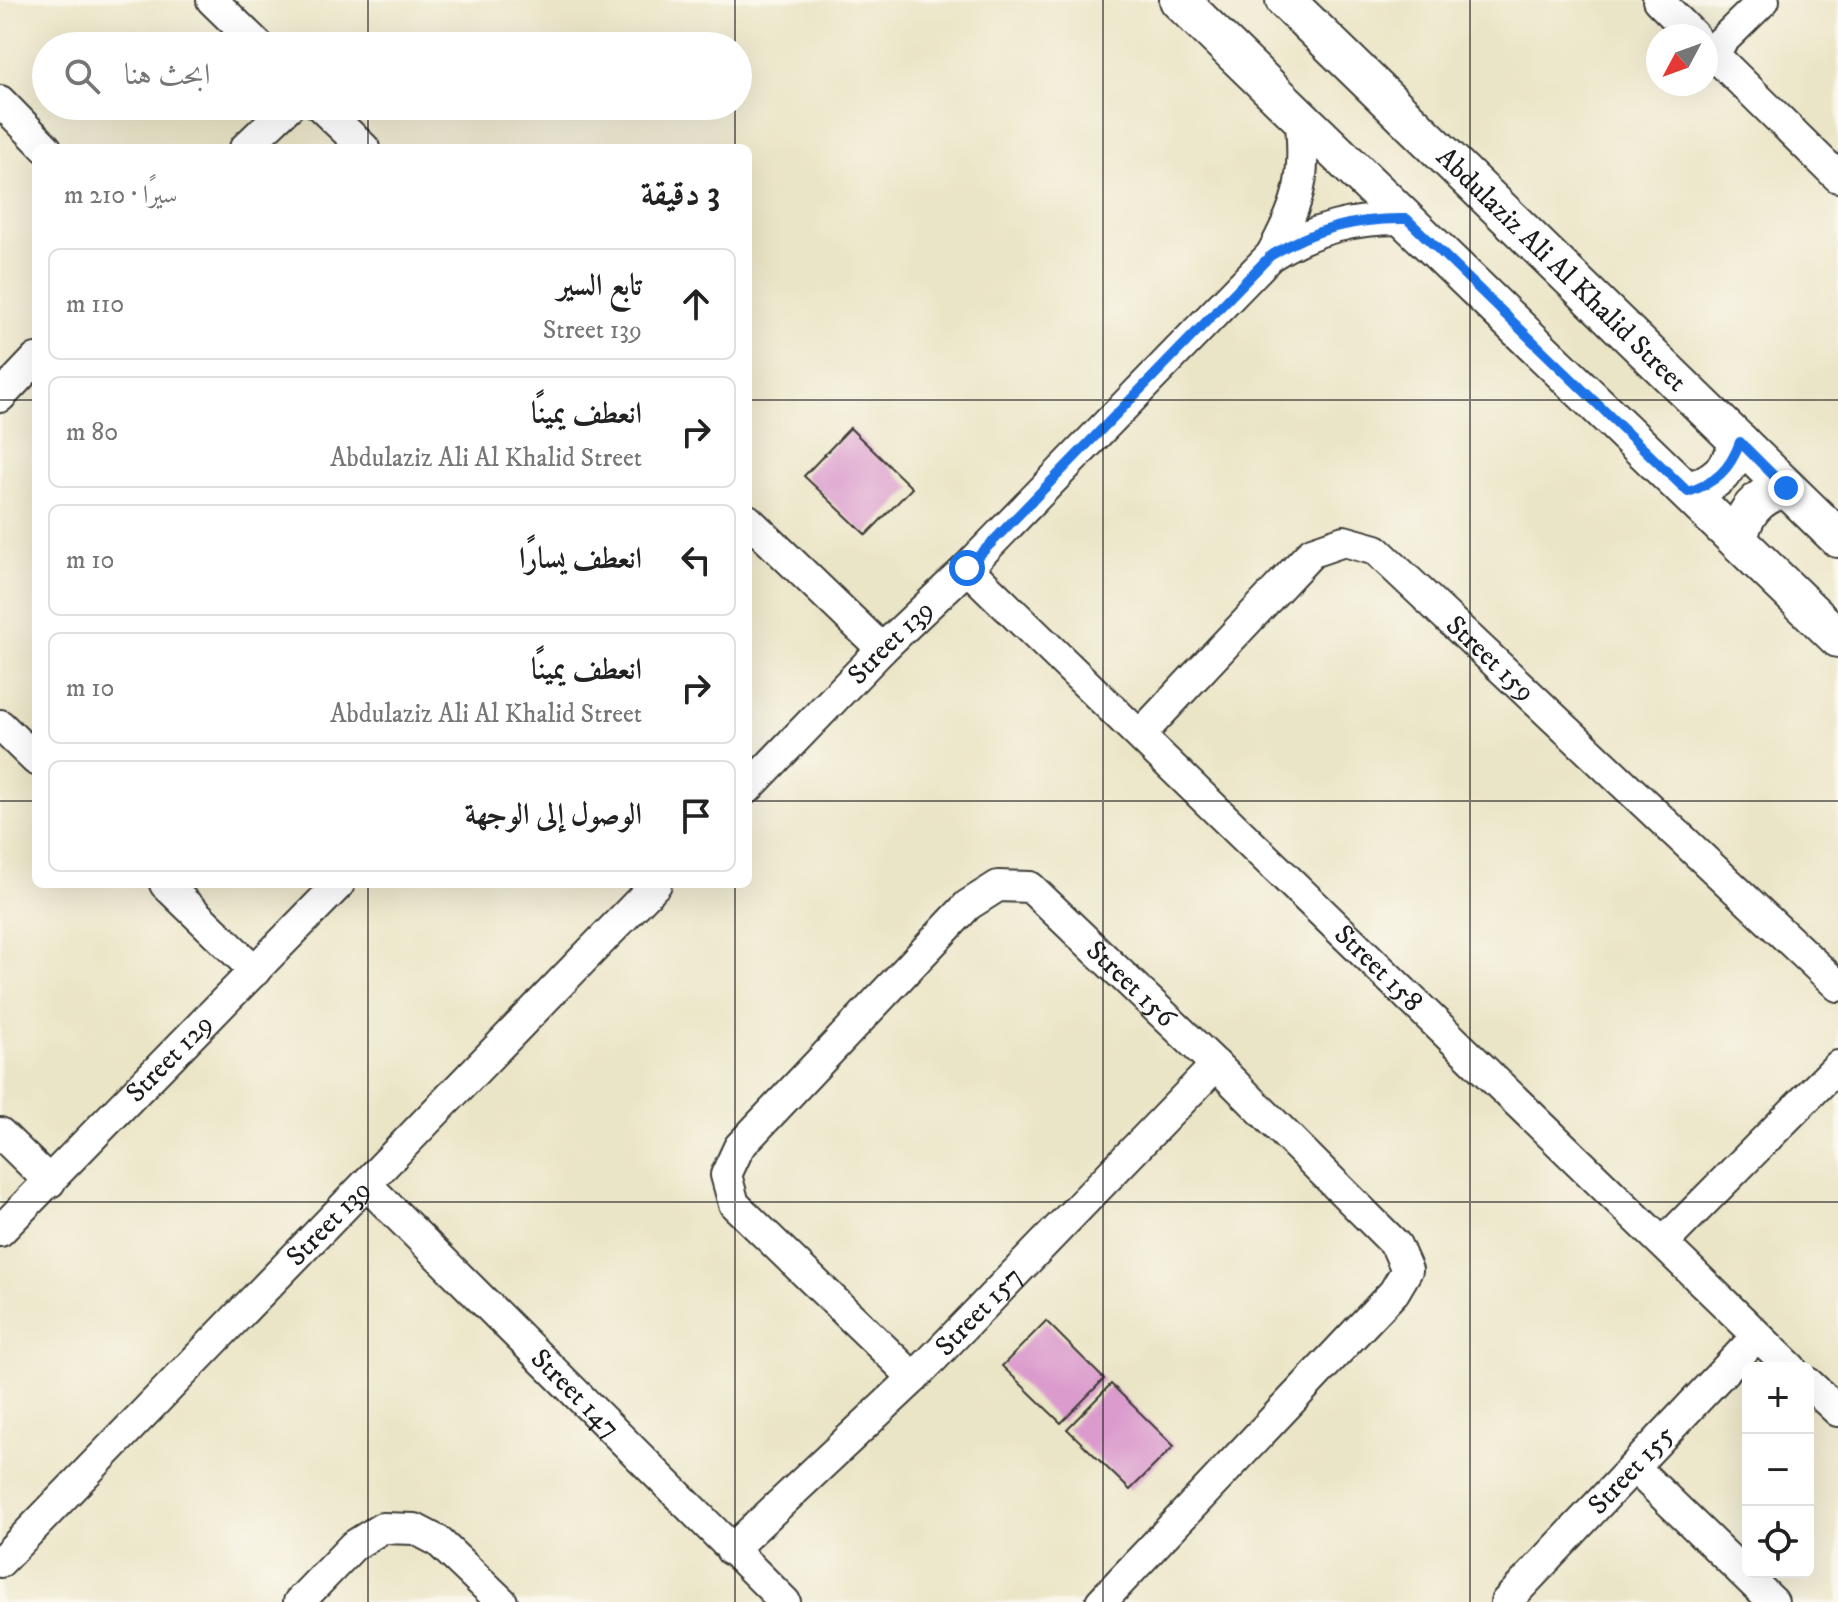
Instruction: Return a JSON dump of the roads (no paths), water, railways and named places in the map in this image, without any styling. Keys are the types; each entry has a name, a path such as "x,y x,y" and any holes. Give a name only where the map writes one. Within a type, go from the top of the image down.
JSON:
{"street":[{"path":"212,0 245,32"},
{"path":"1179,0 1838,638"},
{"name":"Abdulaziz Ali Al Khalid Street","path":"1285,0 1838,538"},
{"path":"1658,0 1683,24"},
{"path":"1718,34 1764,0"},
{"path":"1718,59 1838,177"},
{"path":"0,101 42,144"},
{"name":"Street 139","path":"1270,256 1288,224 1300,190 1304,153 1300,116"},
{"path":"249,144 274,120"},
{"path":"335,120 360,144"},
{"name":"Street 139","path":"752,784 1270,256 1294,241 1321,230 1378,218 1407,219"},
{"path":"0,397 32,363"},
{"path":"1688,492 1719,477 1729,467 1740,442"},
{"path":"1738,541 1740,528 1751,506 1773,491 1786,488"},
{"path":"752,524 882,649"},
{"name":"Street 159","path":"1140,735 1312,552 1344,541 1376,550 1838,986"},
{"name":"Street 158","path":"967,568 1785,1362"},
{"path":"0,725 32,756"},
{"name":"Street 156","path":"914,1378 734,1204 726,1175 739,1147 968,905 998,886 1030,887 1216,1065 1396,1245 1407,1270 1394,1292 1118,1596"},
{"path":"169,888 255,971"},
{"name":"Street 129","path":"0,1231 335,888"},
{"name":"Street 139","path":"0,1562 652,888"},
{"name":"Street 157","path":"731,1550 914,1378 1216,1065"},
{"path":"1663,1243 1838,1066"},
{"path":"0,1133 50,1182"},
{"name":"Street 147","path":"366,1184 785,1602"},
{"name":"Street 155","path":"1506,1602 1757,1336"},
{"path":"1814,1389 1838,1411"},
{"path":"1635,1468 1773,1602"},
{"path":"299,1602 353,1546 382,1528 415,1529 438,1541 502,1602"}]}
